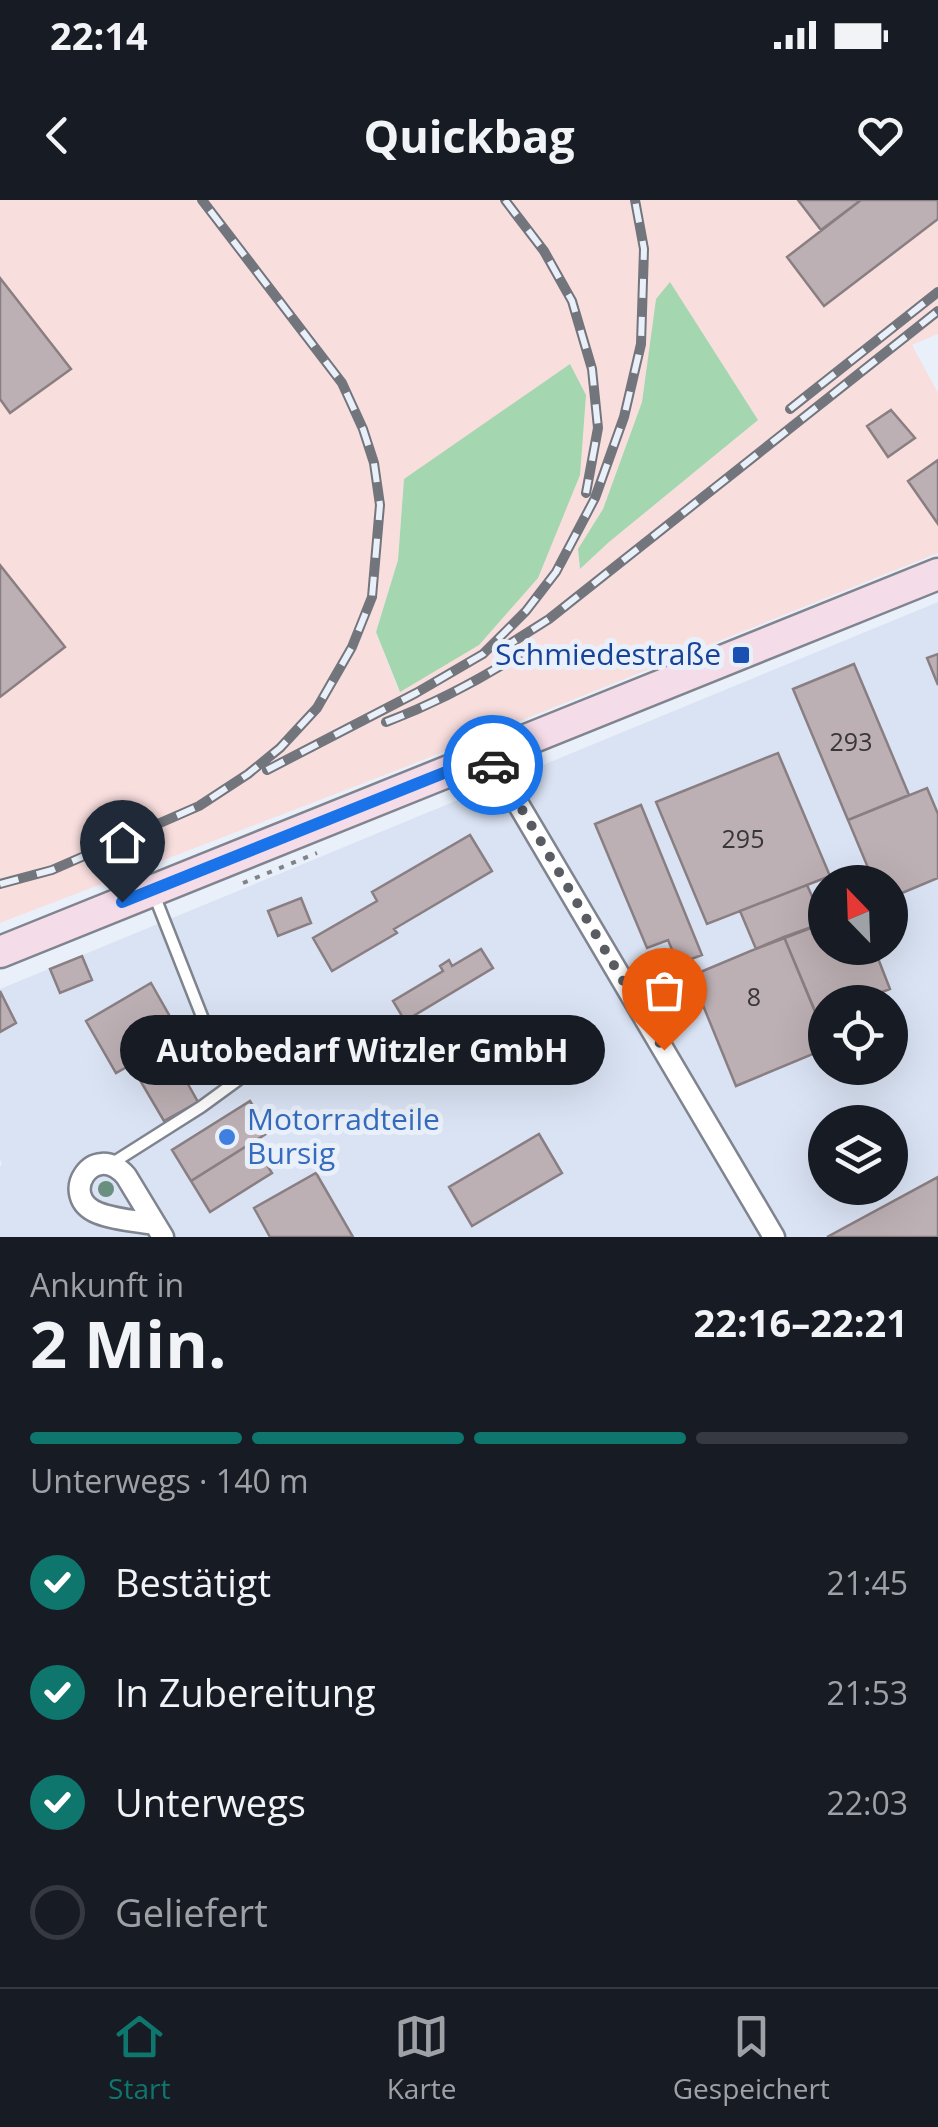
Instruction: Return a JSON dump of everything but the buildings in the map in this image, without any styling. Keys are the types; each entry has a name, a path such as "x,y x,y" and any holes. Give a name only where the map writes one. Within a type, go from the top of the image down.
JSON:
{"street":[{"path":"0,952 938,574"},
{"path":"486,756 507,784 774,1237"},
{"path":"111,1164 126,1176 159,1230 99,1214 84,1202 79,1183 83,1174 92,1166 111,1164"}],"lane":[{"path":"111,1164 238,1080 203,1018 152,889"}],"shaded area":[{"path":"0,200 938,200 938,334 912,345 938,393 938,553 408,766 0,923","holes":["670,283 642,402 656,299","642,402 609,542 580,569 578,549 603,509","404,479 399,691 376,632 398,560"]},
{"path":"938,602 938,1237 0,1237 0,989"}],"green space":[{"path":"670,282 758,420 580,569 578,549 603,509 642,402 656,299"},
{"path":"570,364 586,395 580,475 538,578 479,645 400,692 376,632 398,560 404,479"}],"railway":[{"path":"0,884 52,870 199,806 248,774 280,748 317,708 352,647 372,597 380,505 374,463 363,429 342,383 202,200"},
{"path":"505,200 544,251 572,301 592,369 598,428 586,493"},
{"path":"267,770 483,654 526,611 556,572 595,498 624,417 641,344 644,249 635,200"},
{"path":"790,409 938,292"},
{"path":"500,650 549,619 938,311"},
{"path":"386,722 459,689 528,649"}],"way so far":[{"path":"493,765 664,1050"}],"place":[{"name":"Schmiedestraße","path":"741,655"},
{"name":"Autobedarf Witzler GmbH","path":"664,1050"},
{"name":"Motorradteile Bursig","path":"227,1137"}],"route":[{"path":"122,902 486,756 493,765"}]}
